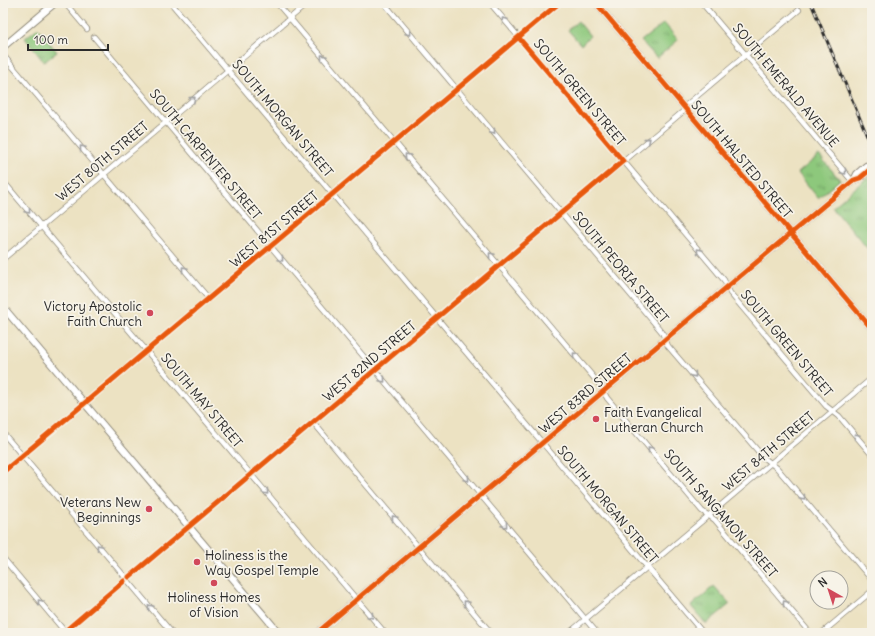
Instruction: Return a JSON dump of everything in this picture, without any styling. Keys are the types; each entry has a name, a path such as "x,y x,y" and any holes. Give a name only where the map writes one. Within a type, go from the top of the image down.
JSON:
{"street":[{"path":"3,47 56,3"},
{"path":"65,3 87,29"},
{"name":"SOUTH MORGAN STREET","path":"172,3 703,633"},
{"name":"SOUTH SANGAMON STREET","path":"277,3 500,265 600,385 607,398 702,510 715,520 810,633"},
{"name":"WEST 80TH STREET","path":"3,259 308,3"},
{"name":"SOUTH PEORIA STREET","path":"384,3 662,332 673,352 764,458 778,468 872,580"},
{"name":"SOUTH GREEN STREET","path":"490,3 724,280 730,293 750,317 826,406 839,416 872,455"},
{"name":"WEST 81ST STREET","path":"3,472 559,3"},
{"name":"SOUTH HALSTED STREET","path":"596,3 872,329"},
{"name":"SOUTH EMERALD AVENUE","path":"702,3 853,181"},
{"name":"WEST 82ND STREET","path":"65,632 624,161 799,10"},
{"name":"SOUTH CARPENTER STREET","path":"94,37 596,633"},
{"path":"3,56 209,299"},
{"name":"WEST 83RD STREET","path":"317,633 853,181 860,178 868,168"},
{"name":"SOUTH MAY STREET","path":"3,181 384,633"},
{"path":"3,307 278,633"},
{"name":"WEST 84TH STREET","path":"569,633 872,378"},
{"path":"313,422 491,633"},
{"path":"3,433 172,633"},
{"path":"3,558 65,632"},
{"path":"822,633 872,591"}],"green space":[{"path":"578,21 590,36 581,45 568,30"},
{"path":"664,23 678,40 657,58 641,41"},
{"path":"38,28 57,52 44,62 25,38"},
{"path":"819,155 840,180 818,198 798,173"},
{"path":"868,177 872,185 872,254 833,207"},
{"path":"714,586 730,604 706,624 691,606"}],"tunnel":[{"path":"866,166 872,161"}],"railway":[{"path":"811,3 872,147"}],"cycle path":[{"path":"3,472 559,3"},
{"path":"596,3 872,329"},
{"path":"129,577 623,161 519,38"},
{"path":"317,633 854,180 860,178 872,168"},
{"path":"63,633 124,581"}],"place":[{"name":"Victory Apostolic Faith Church","path":"150,313"},
{"name":"Faith Evangelical Lutheran Church","path":"596,419"},
{"name":"Veterans New Beginnings","path":"149,509"},
{"name":"Holiness is the Way Gospel Temple","path":"197,562"},
{"name":"Holiness Homes of Vision","path":"214,583"}]}
